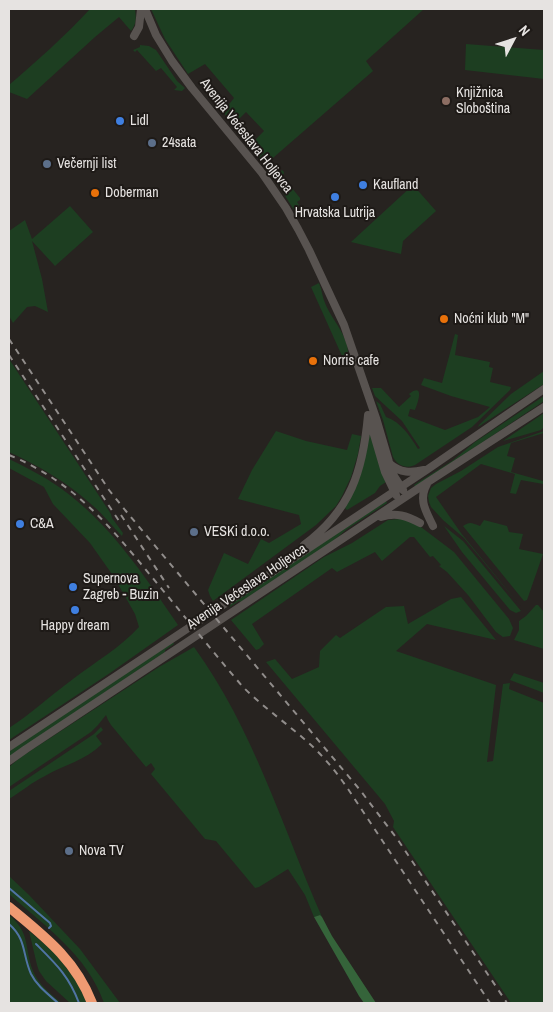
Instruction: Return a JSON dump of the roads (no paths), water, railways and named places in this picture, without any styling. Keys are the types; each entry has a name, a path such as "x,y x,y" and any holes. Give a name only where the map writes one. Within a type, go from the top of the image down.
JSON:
{"highway":[{"path":"9,907 67,960 80,978 92,1003"}],"main road":[{"path":"134,36 140,23 141,9"},
{"name":"Avenija Većeslava Holjevca","path":"145,9 156,35 172,60 192,88 262,173 286,208 309,250 337,308 356,356 397,489"},
{"path":"404,498 397,489 544,389"},
{"name":"Avenija Većeslava Holjevca","path":"367,393 368,415 383,466 397,489"},
{"name":"Avenija Većeslava Holjevca","path":"9,761 231,612 544,407"},
{"path":"284,564 325,528 347,499 362,459 368,415"},
{"path":"389,462 395,468 405,472 428,469"},
{"path":"428,482 423,502 433,526"},
{"name":"Avenija Većeslava Holjevca","path":"9,747 397,489"},
{"path":"372,520 386,515 397,514 409,517 420,523"}],"waterway":[{"path":"9,888 50,923 51,926 49,928"},
{"path":"9,924 19,936 33,978 58,1003"},
{"path":"36,944 56,964 71,985 79,1003"}],"railway":[{"path":"9,339 109,490 360,790 398,840 507,1003"},
{"path":"9,355 121,524"},
{"path":"9,455 53,478 88,506 120,539 243,687 326,760 348,789 490,1003"},
{"path":"121,515 169,588"}],"place":[{"name":"Knjižnica Sloboština","path":"446,101"},
{"name":"Lidl","path":"120,121"},
{"name":"24sata","path":"152,143"},
{"name":"Večernji list","path":"47,164"},
{"name":"Kaufland","path":"363,185"},
{"name":"Doberman","path":"95,193"},
{"name":"Hrvatska Lutrija","path":"335,197"},
{"name":"Noćni klub \"M\"","path":"444,319"},
{"name":"Norris cafe","path":"313,361"},
{"name":"C&A","path":"20,524"},
{"name":"VESKi d.o.o.","path":"194,532"},
{"name":"Supernova Zagreb - Buzin","path":"73,587"},
{"name":"Happy dream","path":"75,610"},
{"name":"Nova TV","path":"69,851"}]}
